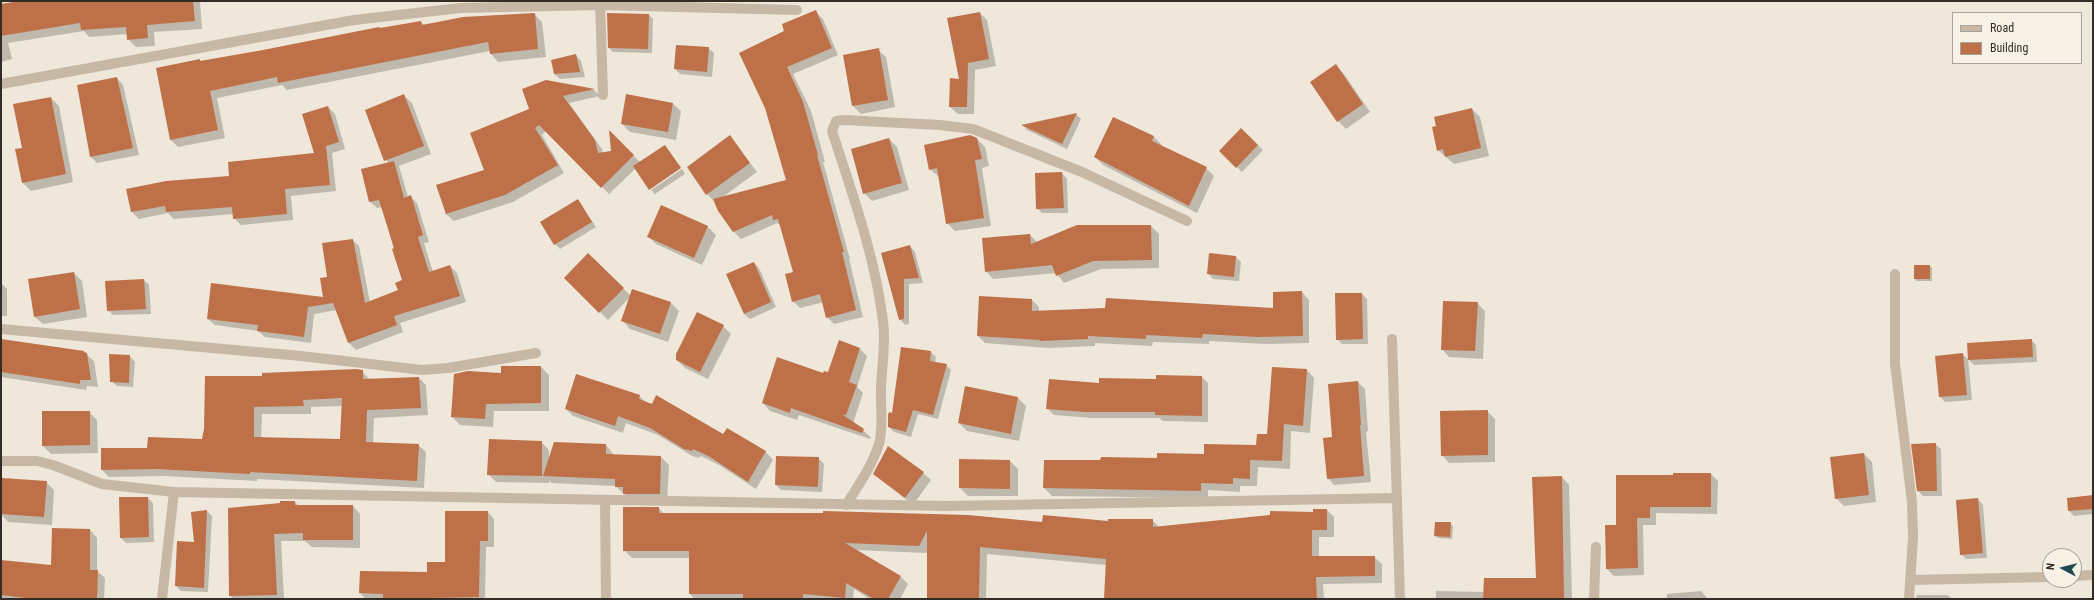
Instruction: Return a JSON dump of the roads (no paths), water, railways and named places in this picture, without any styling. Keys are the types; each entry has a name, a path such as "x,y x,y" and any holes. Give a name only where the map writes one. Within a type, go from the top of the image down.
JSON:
{"street":[{"path":"1,84 354,20 460,8 600,3 797,10"},
{"path":"600,3 603,95"},
{"path":"846,505 862,478 879,444 884,321 875,274 858,212 832,131 836,122 844,120 940,125 973,129 1082,172 1187,221"},
{"path":"1895,274 1895,364 1912,502 1913,537 1908,599"},
{"path":"1,329 301,356 422,370 448,368 536,353"},
{"path":"1392,339 1400,599"},
{"path":"1,461 37,461 53,465 102,484 174,492 605,501 948,506 1397,498"},
{"path":"162,599 174,492"},
{"path":"605,501 606,599"},
{"path":"1594,599 1596,548"},
{"path":"2082,576 2093,575"},
{"path":"1910,580 2042,576"}]}
